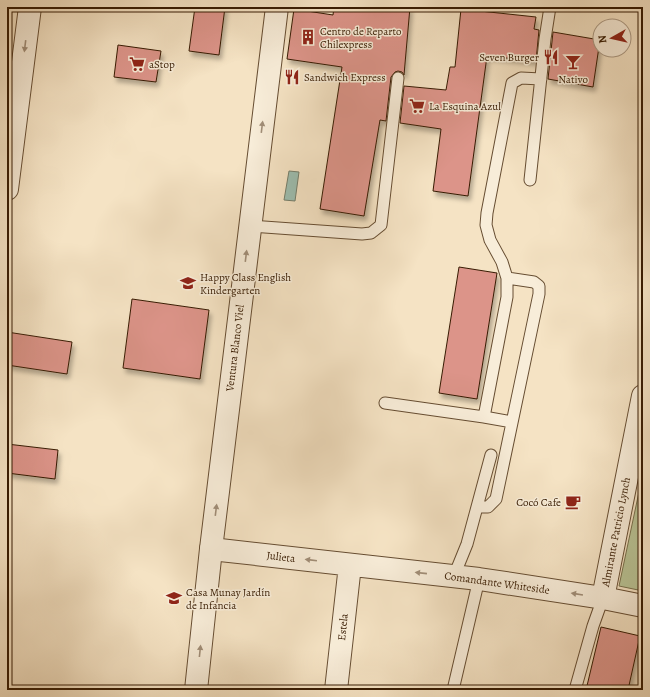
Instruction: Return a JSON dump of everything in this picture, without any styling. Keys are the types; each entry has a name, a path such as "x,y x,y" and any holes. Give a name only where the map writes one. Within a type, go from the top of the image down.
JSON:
{"street":[{"path":"7,189 30,7"},
{"name":"Ventura Blanco Viel","path":"196,690 211,549 277,7"},
{"name":"Almirante Patricio Lynch","path":"603,598 639,435 643,396"},
{"name":"Julieta","path":"211,549 350,565"},
{"name":"Comandante Whiteside","path":"350,565 479,579 603,598 643,606"},
{"name":"Estela","path":"336,690 350,565"}],"lane":[{"path":"530,180 545,39 550,7"},
{"path":"250,226 362,234 371,233 381,225 398,78"},
{"path":"484,417 506,297 507,278 502,262 490,240 486,225 486,213 512,83 521,78 541,79"},
{"path":"477,507 488,507 496,499 539,294 539,286 534,282 507,278"},
{"path":"385,403 512,422"},
{"path":"454,576 467,544 491,455"},
{"path":"453,690 479,579"},
{"path":"575,690 593,626 603,598"}],"green space":[{"path":"643,473 643,591 619,586"}],"shaded area":[{"path":"289,171 299,172 295,201 284,200"}],"building":[{"path":"195,7 225,7 219,55 189,51"},
{"path":"334,7 410,7 404,75 402,72 398,71 391,77 386,121 380,120 364,216 320,209 342,67 287,59 294,9 333,15"},
{"path":"461,9 536,17 534,29 539,30 536,61 487,56 468,196 433,191 441,129 400,123 404,86 446,90 450,67 455,67"},
{"name":"Nativo","path":"553,32 592,39 592,58 597,58 593,87 548,79"},
{"name":"aStop","path":"118,45 161,51 156,82 114,77"},
{"path":"459,267 497,273 477,399 439,393"},
{"path":"132,299 209,310 200,379 123,368"},
{"path":"7,332 72,342 67,374 7,365"},
{"path":"7,444 58,450 55,479 7,473"},
{"path":"601,627 640,636 628,690 586,690"}],"place":[{"name":"Centro de Reparto Chilexpress","path":"308,37"},
{"name":"Seven Burger","path":"551,57"},
{"name":"Nativo","path":"573,62"},
{"name":"aStop","path":"137,64"},
{"name":"Sandwich Express","path":"292,77"},
{"name":"La Esquina Azul","path":"417,106"},
{"name":"Happy Class English Kindergarten","path":"188,283"},
{"name":"Cocó Cafe","path":"573,502"},
{"name":"Casa Munay Jardín de Infancia","path":"174,598"}]}
